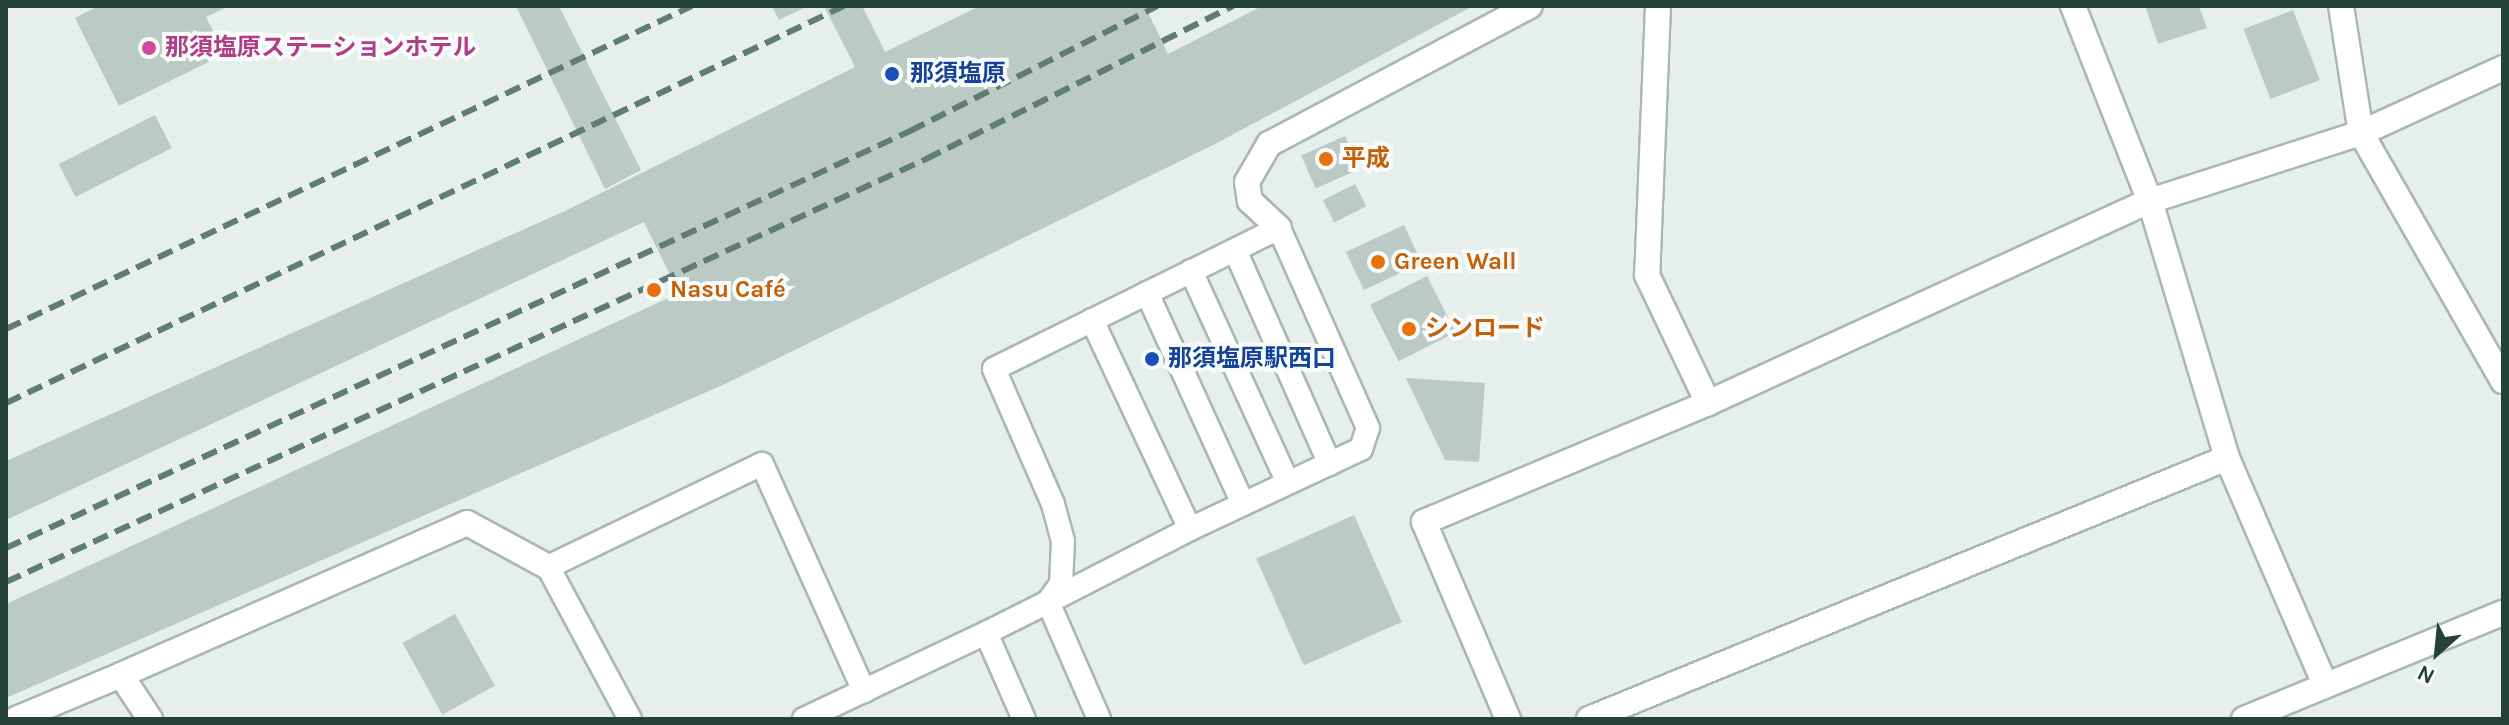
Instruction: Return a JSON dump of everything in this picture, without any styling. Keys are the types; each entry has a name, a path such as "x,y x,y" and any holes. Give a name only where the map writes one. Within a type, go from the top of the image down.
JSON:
{"street":[{"path":"1279,228 1250,201 1247,182 1269,144 1530,6"},
{"path":"1658,6 1647,275 1708,403"},
{"path":"2073,6 2150,201 2227,458 2325,685"},
{"path":"2341,6 2361,133 2503,381"},
{"path":"1508,719 1424,522 1708,403 2150,201 2361,133 2503,68"},
{"path":"1589,719 2227,458"},
{"path":"16,719 467,523 548,567"},
{"path":"2244,719 2503,613"},
{"path":"121,675 150,719"}],"lane":[{"path":"804,719 986,633 1048,602 1190,529 1361,449 1368,428 1279,228 994,369 1053,504 1063,541 1061,584 1048,602"},
{"path":"1235,250 1330,464"},
{"path":"1191,271 1288,483"},
{"path":"1147,293 1243,504"},
{"path":"1092,320 1190,529"},
{"path":"630,719 548,567 762,464 864,691"},
{"path":"1048,602 1099,719"},
{"path":"986,633 1024,719"}],"building":[{"path":"98,6 229,6 206,17 225,54 119,106 75,18"},
{"path":"516,6 559,6 641,170 605,189"},
{"path":"772,6 808,6 779,20"},
{"path":"824,6 862,6 885,52 980,6 1145,6 1168,54 1262,6 1473,6 1217,143 725,384 6,698 6,604 679,293 644,222 6,520 6,461 567,210 855,67"},
{"path":"2145,6 2199,6 2207,28 2158,44"},
{"path":"2293,10 2320,80 2270,99 2244,29"},
{"path":"155,115 172,148 76,197 59,164"},
{"path":"1345,136 1360,169 1316,188 1301,156"},
{"path":"1355,184 1366,206 1334,223 1323,200"},
{"path":"1404,225 1422,263 1364,290 1346,252"},
{"path":"1427,276 1456,332 1399,361 1370,305"},
{"path":"1406,378 1485,383 1479,462 1445,460"},
{"path":"1354,515 1402,622 1304,665 1256,559"},
{"path":"455,614 495,686 442,715 403,643"}],"railway":[{"path":"6,329 692,6"},
{"path":"6,403 844,6"},
{"path":"6,548 910,131 1157,6"},
{"path":"6,582 926,159 1233,6"}],"place":[{"name":"那須塩原ステーションホテル","path":"149,48"},
{"name":"那須塩原","path":"892,74"},
{"name":"平成","path":"1326,159"},
{"name":"Green Wall","path":"1378,262"},
{"name":"Nasu Café","path":"654,290"},
{"name":"シンロード","path":"1409,329"},
{"name":"那須塩原駅西口","path":"1152,359"}]}
